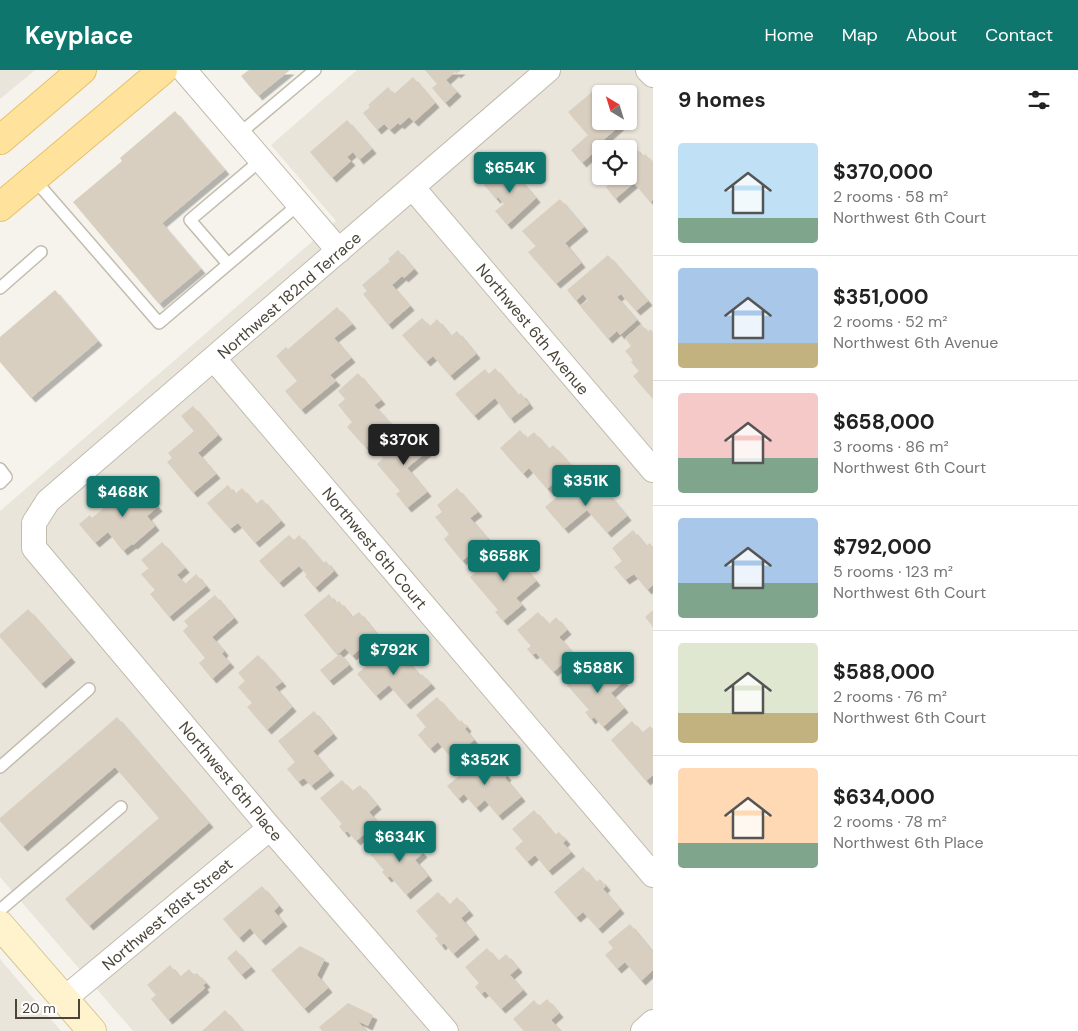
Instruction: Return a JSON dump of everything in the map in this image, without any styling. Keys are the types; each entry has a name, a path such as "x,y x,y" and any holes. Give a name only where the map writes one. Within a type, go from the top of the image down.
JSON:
{"main road":[{"path":"0,140 82,70"},
{"path":"0,207 164,70"}],"street":[{"path":"184,70 339,251"},
{"name":"Northwest 182nd Terrace","path":"34,524 48,501 548,70"},
{"path":"648,70 653,75"},
{"name":"Northwest 6th Avenue","path":"412,188 653,470"},
{"name":"Northwest 6th Court","path":"214,359 653,875"},
{"name":"Northwest 6th Place","path":"34,524 34,548 270,828 446,1031"},
{"name":"Northwest 181st Street","path":"64,999 270,828"},
{"path":"0,925 92,1031"},
{"path":"643,1031 653,1022"}],"lane":[{"path":"239,134 315,70"},
{"path":"228,264 190,220 261,160"},
{"path":"34,179 159,323 299,204"},
{"path":"0,288 42,252"},
{"path":"0,469 6,477 0,483"},
{"path":"0,767 89,689"},
{"path":"0,910 121,807"}],"shaded area":[{"path":"0,70 35,70 0,99"},
{"path":"357,70 653,70 653,1031 133,1031 0,877 0,511 336,221 271,145"},
{"path":"0,959 61,1031 0,1031"}],"building":[{"path":"249,70 290,70 258,96 241,76"},
{"path":"425,70 461,70 456,74 455,72 446,80 457,92 445,103 432,88 437,84"},
{"path":"413,77 435,103 414,122 409,117 400,125 398,123 390,130 384,124 377,130 363,113 370,107 368,105 388,87 394,94"},
{"path":"592,92 592,130 615,130 603,140 592,140 592,154 582,163 571,150 588,135 568,112"},
{"path":"175,111 225,170 162,223 201,269 159,304 73,202 122,161 120,158"},
{"path":"347,120 372,149 359,160 353,152 347,157 351,161 332,178 310,152"},
{"path":"637,150 642,156 645,154 653,162 653,200 650,202 636,185"},
{"path":"507,164 536,198 507,225 495,211 504,204 498,197 496,199 484,185"},
{"path":"608,185 632,185 615,199 606,187"},
{"path":"560,199 584,227 565,243 581,263 556,284 528,252 536,246 522,231"},
{"path":"398,250 414,269 392,285 410,306 388,325 363,294 367,291 362,285 390,261 388,259"},
{"path":"608,255 648,301 636,311 621,294 617,297 637,320 620,335 617,331 608,339 580,306 588,300 583,294 576,301 567,290"},
{"path":"55,290 98,341 31,398 0,362 0,337"},
{"path":"337,307 352,324 334,338 351,358 330,375 336,381 301,410 285,391 297,381 276,356 286,347 288,349"},
{"path":"422,318 430,326 437,319 451,336 457,331 476,354 450,376 433,356 426,362 402,335"},
{"path":"641,324 648,332 650,329 653,332 653,399 633,376 639,371 625,351 631,346 625,338"},
{"path":"495,368 518,395 521,393 529,404 510,419 495,398 474,416 455,394 485,369 489,374"},
{"path":"358,373 381,400 374,405 392,425 366,448 347,427 352,422 338,405 345,399 338,391"},
{"path":"193,406 218,435 198,453 216,474 193,493 167,462 172,458 168,453 194,431 181,416"},
{"path":"410,427 429,450 407,468 427,492 407,508 396,494 400,491 377,464 383,458 379,454"},
{"path":"520,430 527,438 534,432 549,449 553,445 572,466 547,489 529,468 523,474 500,448"},
{"path":"136,480 158,507 147,516 155,526 123,551 108,532 95,543 79,524 90,515 92,518"},
{"path":"576,480 580,486 587,481 599,495 605,490 627,516 607,533 587,510 564,529 545,507"},
{"path":"228,485 235,494 242,488 256,504 262,499 281,521 255,543 238,523 230,529 207,503"},
{"path":"457,488 478,512 470,518 488,539 462,561 444,539 449,534 435,517 442,512 437,505"},
{"path":"633,530 646,546 650,543 653,547 653,585 647,590 634,574 625,580 614,567 622,561 612,548"},
{"path":"289,535 294,540 299,535 323,563 326,561 334,571 315,588 299,566 279,583 259,561"},
{"path":"162,542 185,568 177,575 185,584 196,574 206,586 169,617 150,594 155,590 141,574 149,568 141,560"},
{"path":"506,546 536,581 516,598 522,605 503,621 495,612 498,610 470,577"},
{"path":"329,594 336,603 339,601 352,617 359,612 377,634 352,656 345,648 337,655 304,615"},
{"path":"215,595 234,618 212,637 224,651 222,654 230,663 212,679 199,663 205,658 183,631 188,626 184,621"},
{"path":"28,609 71,658 41,684 0,637 0,634"},
{"path":"653,610 653,627 645,617"},
{"path":"538,612 549,624 556,617 567,630 559,637 574,654 553,672 536,653 532,655 527,649 531,646 517,630"},
{"path":"387,648 392,652 397,648 420,676 422,674 431,684 406,705 389,685 376,696 357,674"},
{"path":"340,654 349,665 329,681 320,670"},
{"path":"258,655 282,682 275,687 292,707 267,730 247,707 252,703 238,687 245,681 238,673"},
{"path":"588,667 598,678 612,667 624,681 611,693 624,708 603,727 594,717 591,720 585,712 589,710 567,685"},
{"path":"437,697 459,722 461,720 467,727 465,729 474,740 452,759 438,742 430,749 418,735 426,727 416,715"},
{"path":"314,711 333,734 313,751 330,771 311,786 304,778 298,782 287,769 295,762 278,741"},
{"path":"117,717 209,823 89,926 65,899 159,818 115,767 23,847 0,821 0,818"},
{"path":"632,721 642,733 650,726 653,729 653,775 646,781 611,740"},
{"path":"484,755 491,763 494,760 507,776 505,778 521,797 498,816 485,800 476,808 464,794 458,799 447,786"},
{"path":"342,780 352,791 360,785 377,805 369,812 378,823 356,841 347,831 344,833 339,826 342,824 320,798"},
{"path":"534,810 555,835 559,832 566,840 563,843 571,852 548,871 535,855 527,862 515,848 523,841 512,829"},
{"path":"392,835 402,846 410,839 423,853 415,860 428,876 406,895 390,876 387,878 382,872 384,870 370,854"},
{"path":"583,867 596,882 600,879 606,886 603,889 620,909 598,929 583,912 576,918 554,892"},
{"path":"262,886 279,906 274,911 283,922 261,941 250,928 239,938 223,919"},
{"path":"438,892 449,905 457,897 469,911 461,918 475,935 453,954 444,943 441,946 435,938 438,936 416,911"},
{"path":"630,924 653,952 653,970 641,981 625,962 617,969 605,955 613,948 608,942"},
{"path":"300,946 325,959 317,975 328,988 304,1009 271,970"},
{"path":"487,948 498,961 506,954 518,968 510,975 523,990 501,1009 485,991 481,994 475,987 479,983 465,967"},
{"path":"236,950 251,967 241,975 227,958"},
{"path":"170,965 180,977 189,969 194,975 197,973 206,983 203,985 205,988 168,1020 151,999 156,995 147,985"},
{"path":"547,999 559,1013 551,1020 561,1031 524,1031 513,1019 534,1000 539,1006"},
{"path":"348,1003 373,1015 368,1026 358,1021 366,1031 322,1031 319,1027"},
{"path":"225,1010 243,1031 202,1031"}]}
